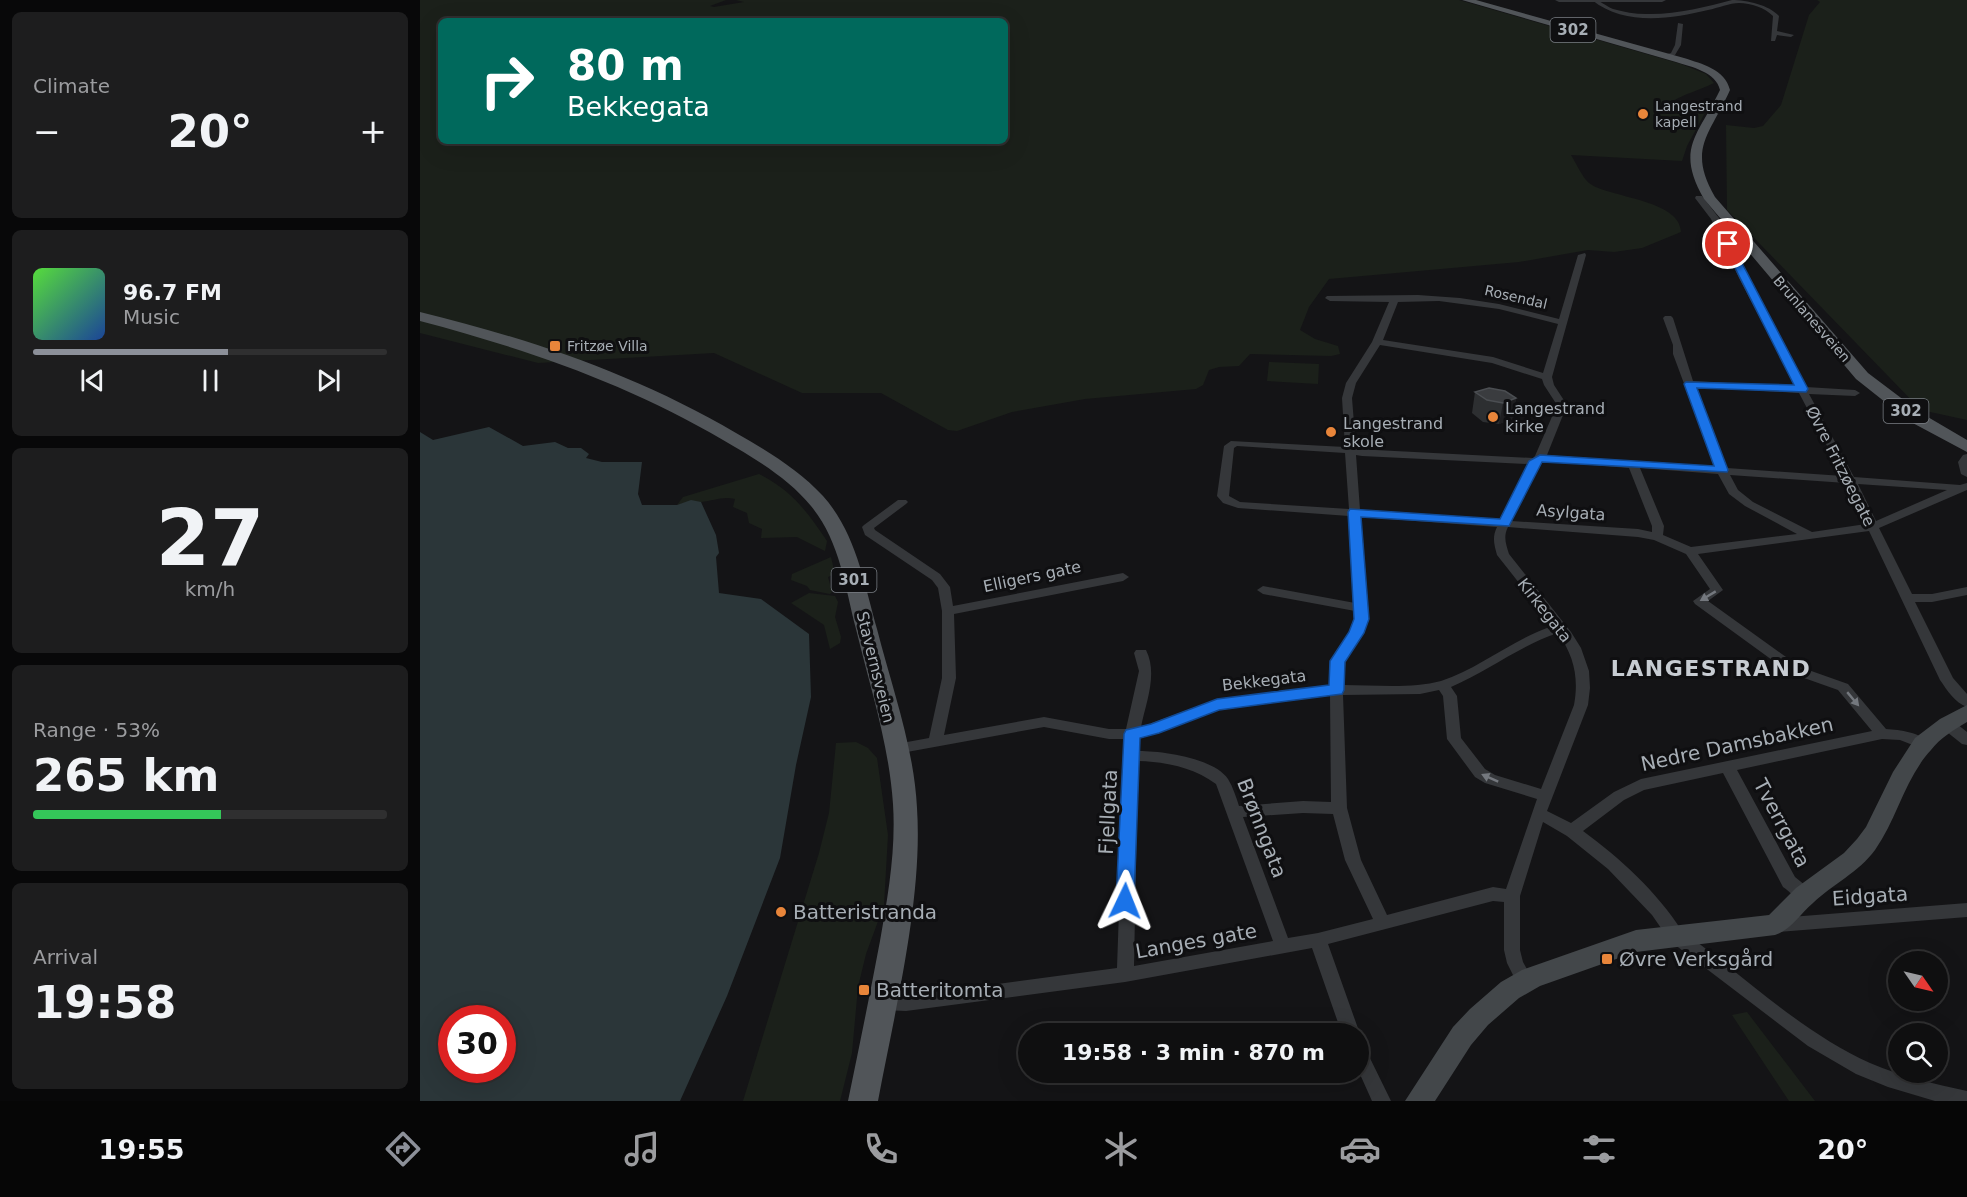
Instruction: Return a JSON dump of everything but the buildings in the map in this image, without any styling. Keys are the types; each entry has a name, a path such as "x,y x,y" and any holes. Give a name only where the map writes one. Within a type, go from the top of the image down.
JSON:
{"main road":[{"name":"Brunlanesveien","path":"1466,0 1530,17"},
{"name":"Brunlanesveien","path":"1474,0 1666,56 1712,73 1725,85 1724,94 1697,142 1694,157 1698,176 1714,205 1862,376 1915,417 1967,447"},
{"name":"Stavernsveien","path":"420,316 542,349 651,393 750,449 809,493 830,518 843,542 896,748 904,804 903,882 863,1101"},
{"path":"1419,1101 1450,1052 1479,1017 1510,990 1525,981 1636,941 1775,925 1804,895 1852,860 1866,846 1900,778 1923,744 1947,724 1967,712"}],"street":[{"path":"1559,0 1662,0"},
{"path":"1595,0 1604,8 1646,15 1680,14 1736,1 1763,7 1773,13 1776,16 1774,36 1791,35"},
{"path":"1666,56 1673,54 1676,49 1680,24"},
{"name":"Øvre Fritzøegate","path":"1699,198 1715,218 1743,278 1849,478 1947,680 1967,702"},
{"name":"Rosendal","path":"1330,298 1365,300 1456,298 1491,303 1561,322 1582,255"},
{"path":"1382,921 1353,860 1339,808 1336,690 1337,661 1359,626 1362,608 1347,392 1377,342 1395,299"},
{"path":"1668,318 1690,384 1729,485 1740,498 1810,536"},
{"path":"1377,342 1493,360 1547,377 1561,322"},
{"name":"Kirkegata","path":"1525,981 1515,963 1512,950 1512,896 1538,814 1581,705 1584,690 1579,658 1560,628 1503,555 1499,542 1504,524 1538,460 1562,405 1561,400 1548,386 1547,377"},
{"path":"1690,384 1855,393"},
{"name":"Asylgata","path":"1350,450 1233,443 1229,446 1223,496 1227,501 1238,504 1638,533 1657,537 1690,551"},
{"path":"1350,450 1362,453 1722,470 1965,487"},
{"path":"1967,457 1963,462 1967,474"},
{"path":"1632,465 1658,526 1657,537"},
{"path":"1882,734 1843,687 1794,670 1699,601 1718,590 1690,551 1872,527 1965,487"},
{"path":"902,502 868,527 869,532 936,577 944,587 948,611 949,678 936,740"},
{"name":"Elligers gate","path":"948,611 1123,577"},
{"path":"1263,590 1362,608"},
{"path":"1907,598 1932,598 1967,591"},
{"name":"Bekkegata","path":"896,748 1044,722 1109,734 1132,734 1154,729 1217,704 1336,690 1420,689 1443,685 1539,635 1560,628"},
{"name":"Fjellgata","path":"1125,975 1132,734 1146,671 1140,653"},
{"path":"1443,685 1450,696 1454,739 1480,773 1490,779 1546,796"},
{"path":"1947,724 1967,740"},
{"name":"Nedre Damsbakken","path":"1571,831 1632,788 1882,734 1902,735 1923,744"},
{"name":"Brønngata","path":"1132,756 1173,759 1218,777 1226,788 1283,946"},
{"name":"Tverrgata","path":"1727,766 1783,872 1789,882 1804,895"},
{"path":"1235,812 1303,807 1339,808"},
{"path":"1538,814 1571,831 1661,913 1676,936 1797,1028 1835,1053 1887,1078 1967,1100"},
{"name":"Langes gate","path":"882,1002 906,1003 954,998 1125,975 1318,940 1382,921 1493,894 1512,896"},
{"name":"Eidgata","path":"1775,925 1967,910"},
{"path":"1318,940 1347,1023"},
{"path":"1369,1074 1382,1101"}],"shaded area":[{"path":"420,0 726,0 710,6 714,7 744,2 736,0 1459,0 1681,64 1706,74 1714,83 1671,102 1707,109 1687,146 1682,161 1571,155 1589,183 1598,188 1656,206 1678,221 1681,232 1642,248 1614,252 1588,250 1519,262 1329,279 1309,307 1300,330 1315,339 1338,346 1340,354 1331,356 1250,354 1239,366 1209,370 1203,385 1196,389 1085,399 1012,412 957,431 948,430 881,393 802,393 714,353 538,363 420,333"},
{"path":"1817,0 1967,0 1967,420 1921,410 1727,210 1726,125 1754,128 1763,126 1781,105 1809,15 1820,2"},
{"path":"1269,362 1319,364 1318,384 1267,381"},
{"path":"489,427 523,446 555,442 568,448 581,448 589,454 586,458 602,462 642,462 638,494 642,505 677,505 691,500 701,502 716,535 719,553 716,557 719,593 761,599 809,634 811,697 796,765 780,858 727,996 680,1101 420,1101 420,432 433,440"},
{"path":"759,474 781,487 805,511 827,541 825,551 797,537 761,538 762,529 749,523 747,513 733,507 735,499 722,498 677,505 683,497"},
{"path":"831,557 835,574 828,577 832,592 830,594 810,590 807,586 791,580 792,574"},
{"path":"809,593 835,596 838,602 835,617 841,637 840,643 830,649 824,625 791,603"},
{"path":"856,742 868,748 877,758 888,835 884,905 866,954 858,987 852,1053 840,1101 743,1101 819,853 829,813 836,743"},
{"path":"1747,1012 1815,1101 1789,1101 1732,1015"}],"place":[{"name":"Langestrand kapell","path":"1643,114"},
{"name":"Fritzøe Villa","path":"555,346"},
{"name":"Langestrand kirke","path":"1493,417"},
{"name":"Langestrand skole","path":"1331,432"},
{"name":"Batteristranda","path":"781,912"},
{"name":"Øvre Verksgård","path":"1607,959"},
{"name":"Batteritomta","path":"864,990"}],"district":[{"name":"LANGESTRAND","path":"1711,668"}],"route":[{"path":"1125,901 1132,734 1154,729 1217,704 1336,690 1337,661 1356,633 1362,619 1354,512 1504,524 1535,461 1540,458 1722,470 1690,384 1802,389 1743,278 1728,244"}]}
